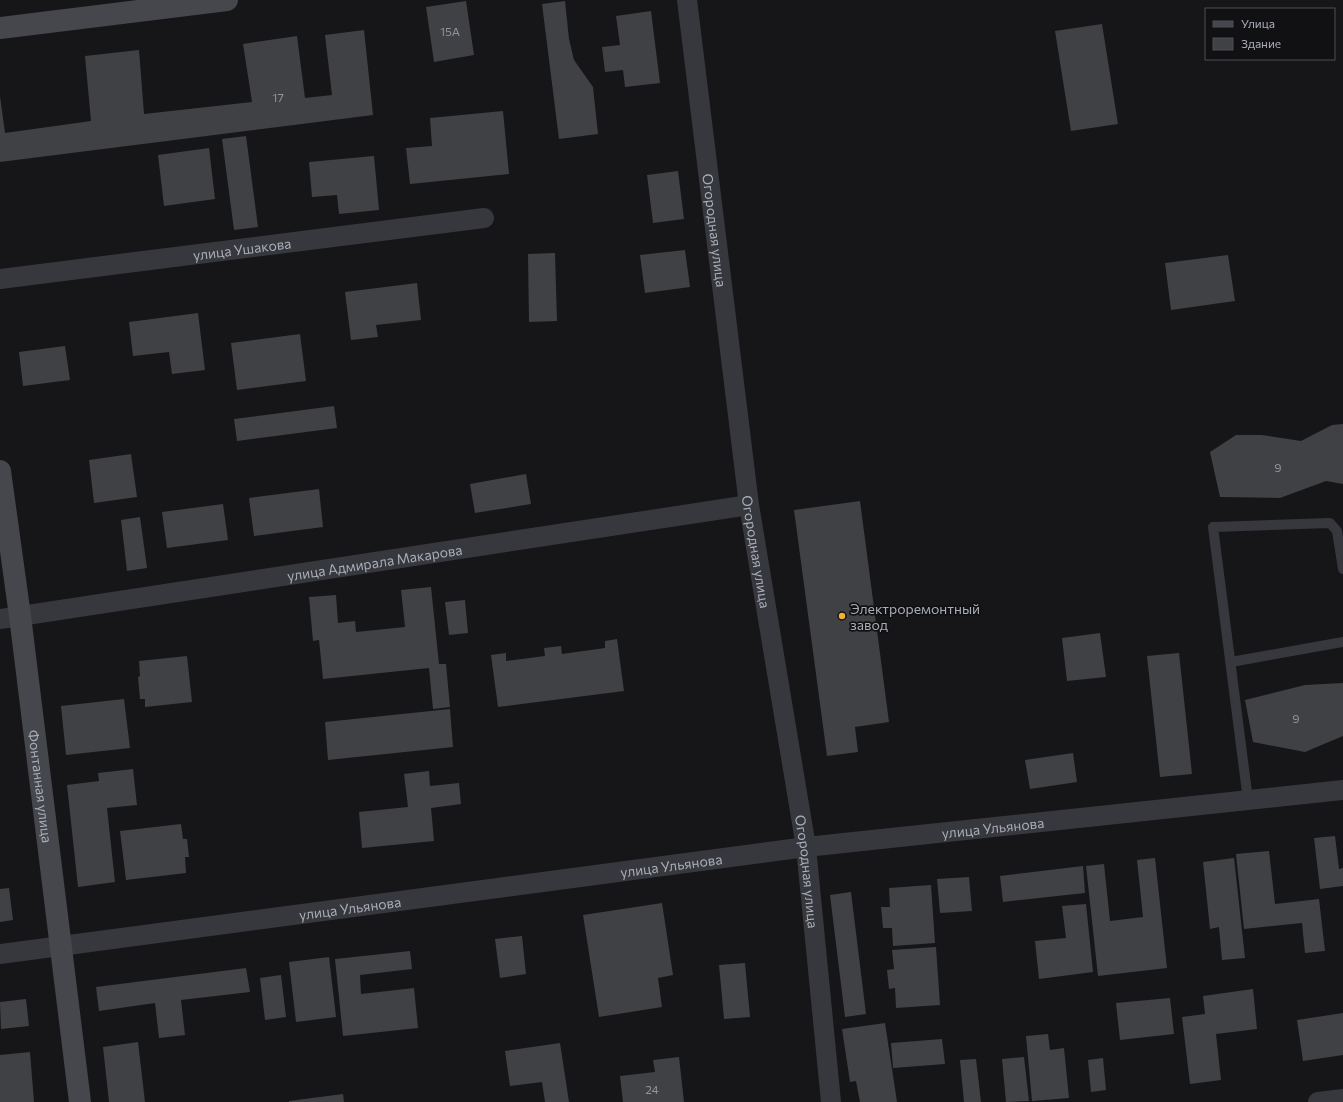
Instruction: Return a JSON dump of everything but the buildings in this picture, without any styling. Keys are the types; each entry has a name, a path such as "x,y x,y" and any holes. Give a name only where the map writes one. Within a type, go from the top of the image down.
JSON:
{"street":[{"path":"0,28 227,0"},
{"name":"Огородная улица","path":"687,0 749,505 806,847 831,1102"},
{"name":"улица Ушакова","path":"0,279 484,218"},
{"name":"Фонтанная улица","path":"0,470 10,617 61,946 80,1102"},
{"name":"улица Адмирала Макарова","path":"10,617 749,505"},
{"name":"улица Ульянова","path":"0,954 806,847 1343,790"},
{"path":"1318,1102 1343,1099"}],"lane":[{"path":"1248,800 1213,527 1330,523 1337,531 1343,569"},
{"path":"1231,662 1343,642"}],"place":[{"name":"Электроремонтный завод","path":"842,616"}]}
